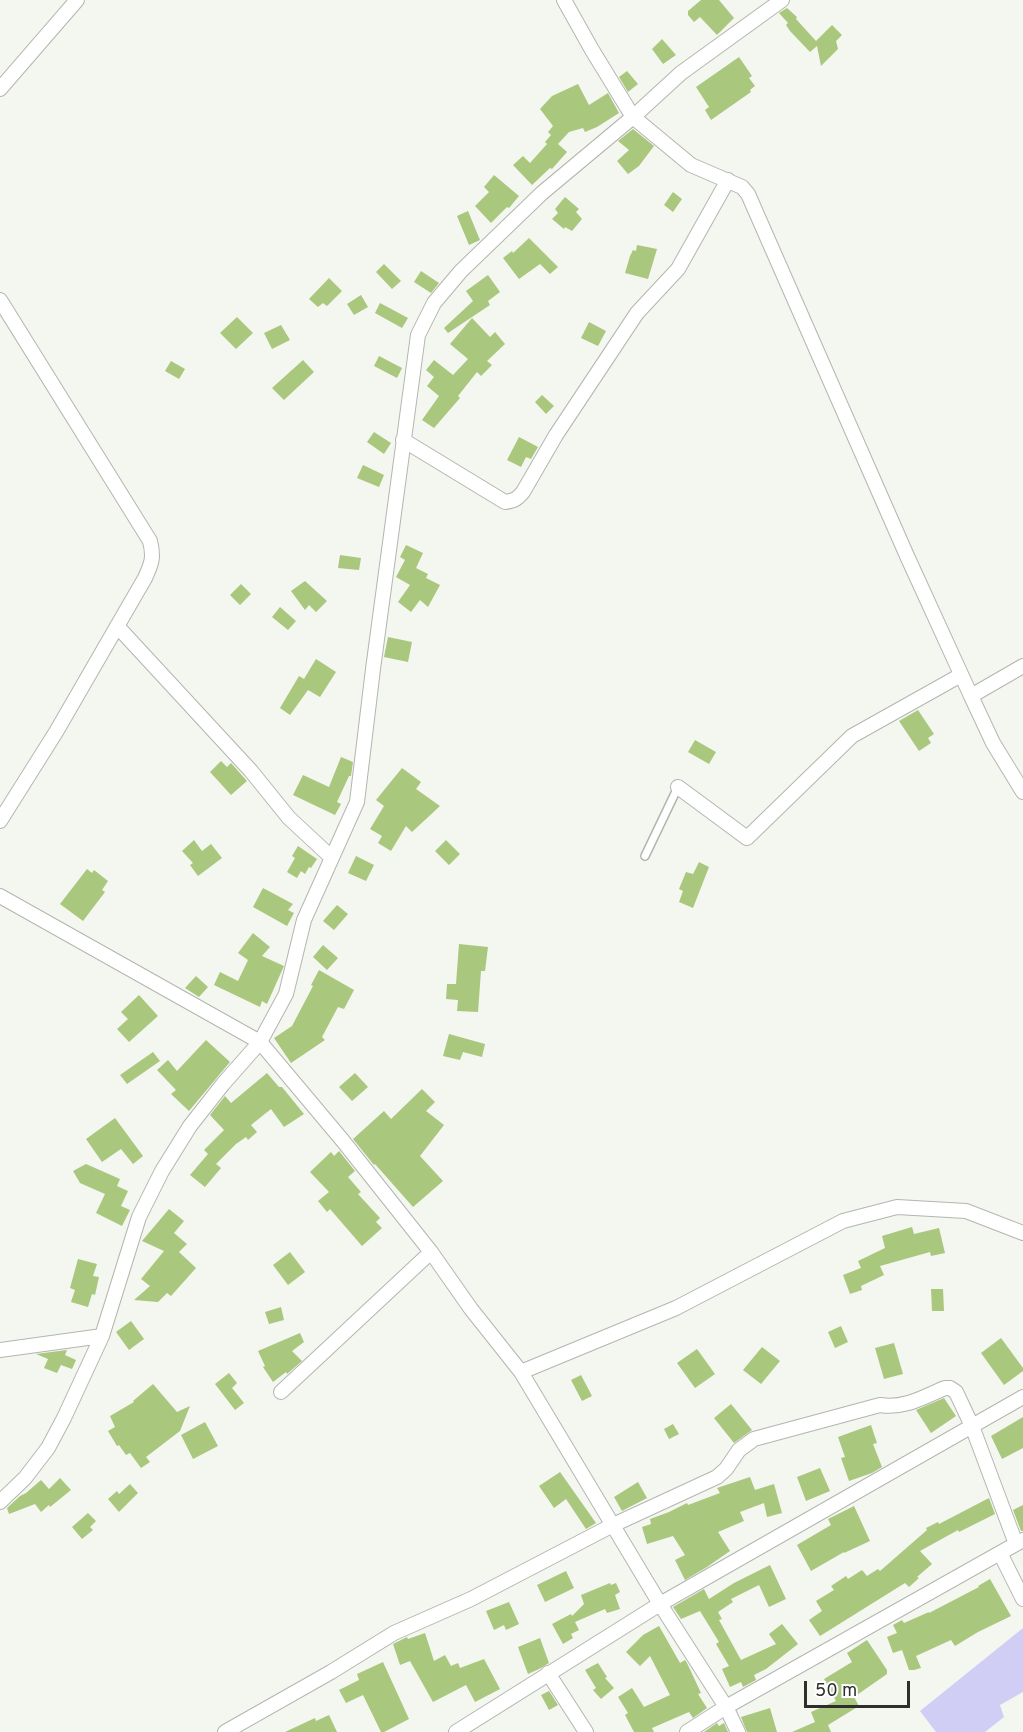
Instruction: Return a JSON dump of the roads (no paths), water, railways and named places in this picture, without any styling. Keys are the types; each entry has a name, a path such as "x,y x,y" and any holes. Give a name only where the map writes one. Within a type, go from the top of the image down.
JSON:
{"street":[{"path":"0,89 77,0"},
{"path":"564,0 633,117 692,165 742,187 753,202 961,675 993,743 1023,792"},
{"path":"0,1502 25,1478 48,1448 102,1336 139,1217 162,1171 190,1126 260,1042 286,994 304,920 357,802 418,335 434,303 461,271 542,193 633,117 681,73 782,0"},
{"path":"403,440 505,502 518,499 556,435 637,313 678,269 728,180"},
{"path":"0,300 150,541 152,551 152,562 145,578 56,732 0,821"},
{"path":"117,626 251,771 289,818 331,857"},
{"path":"971,696 1023,666"},
{"path":"678,787 747,838 852,736 961,675"},
{"path":"0,896 260,1042 343,1141 431,1252 471,1309 521,1372 660,1604 726,1707 738,1732"},
{"path":"521,1372 676,1308 843,1221 897,1207 938,1209 966,1211 1023,1233"},
{"path":"281,1392 431,1252"},
{"path":"0,1350 102,1336"},
{"path":"225,1732 331,1672 394,1633 471,1599 613,1525 717,1477 726,1469 739,1449 754,1439 880,1405 892,1407 904,1405 945,1388 956,1392 1019,1542 726,1707 687,1732"},
{"path":"456,1732 660,1604 1023,1397"},
{"path":"1000,1553 1023,1599"},
{"path":"548,1673 586,1732"}],"lane":[{"path":"645,855 678,787"}]}
